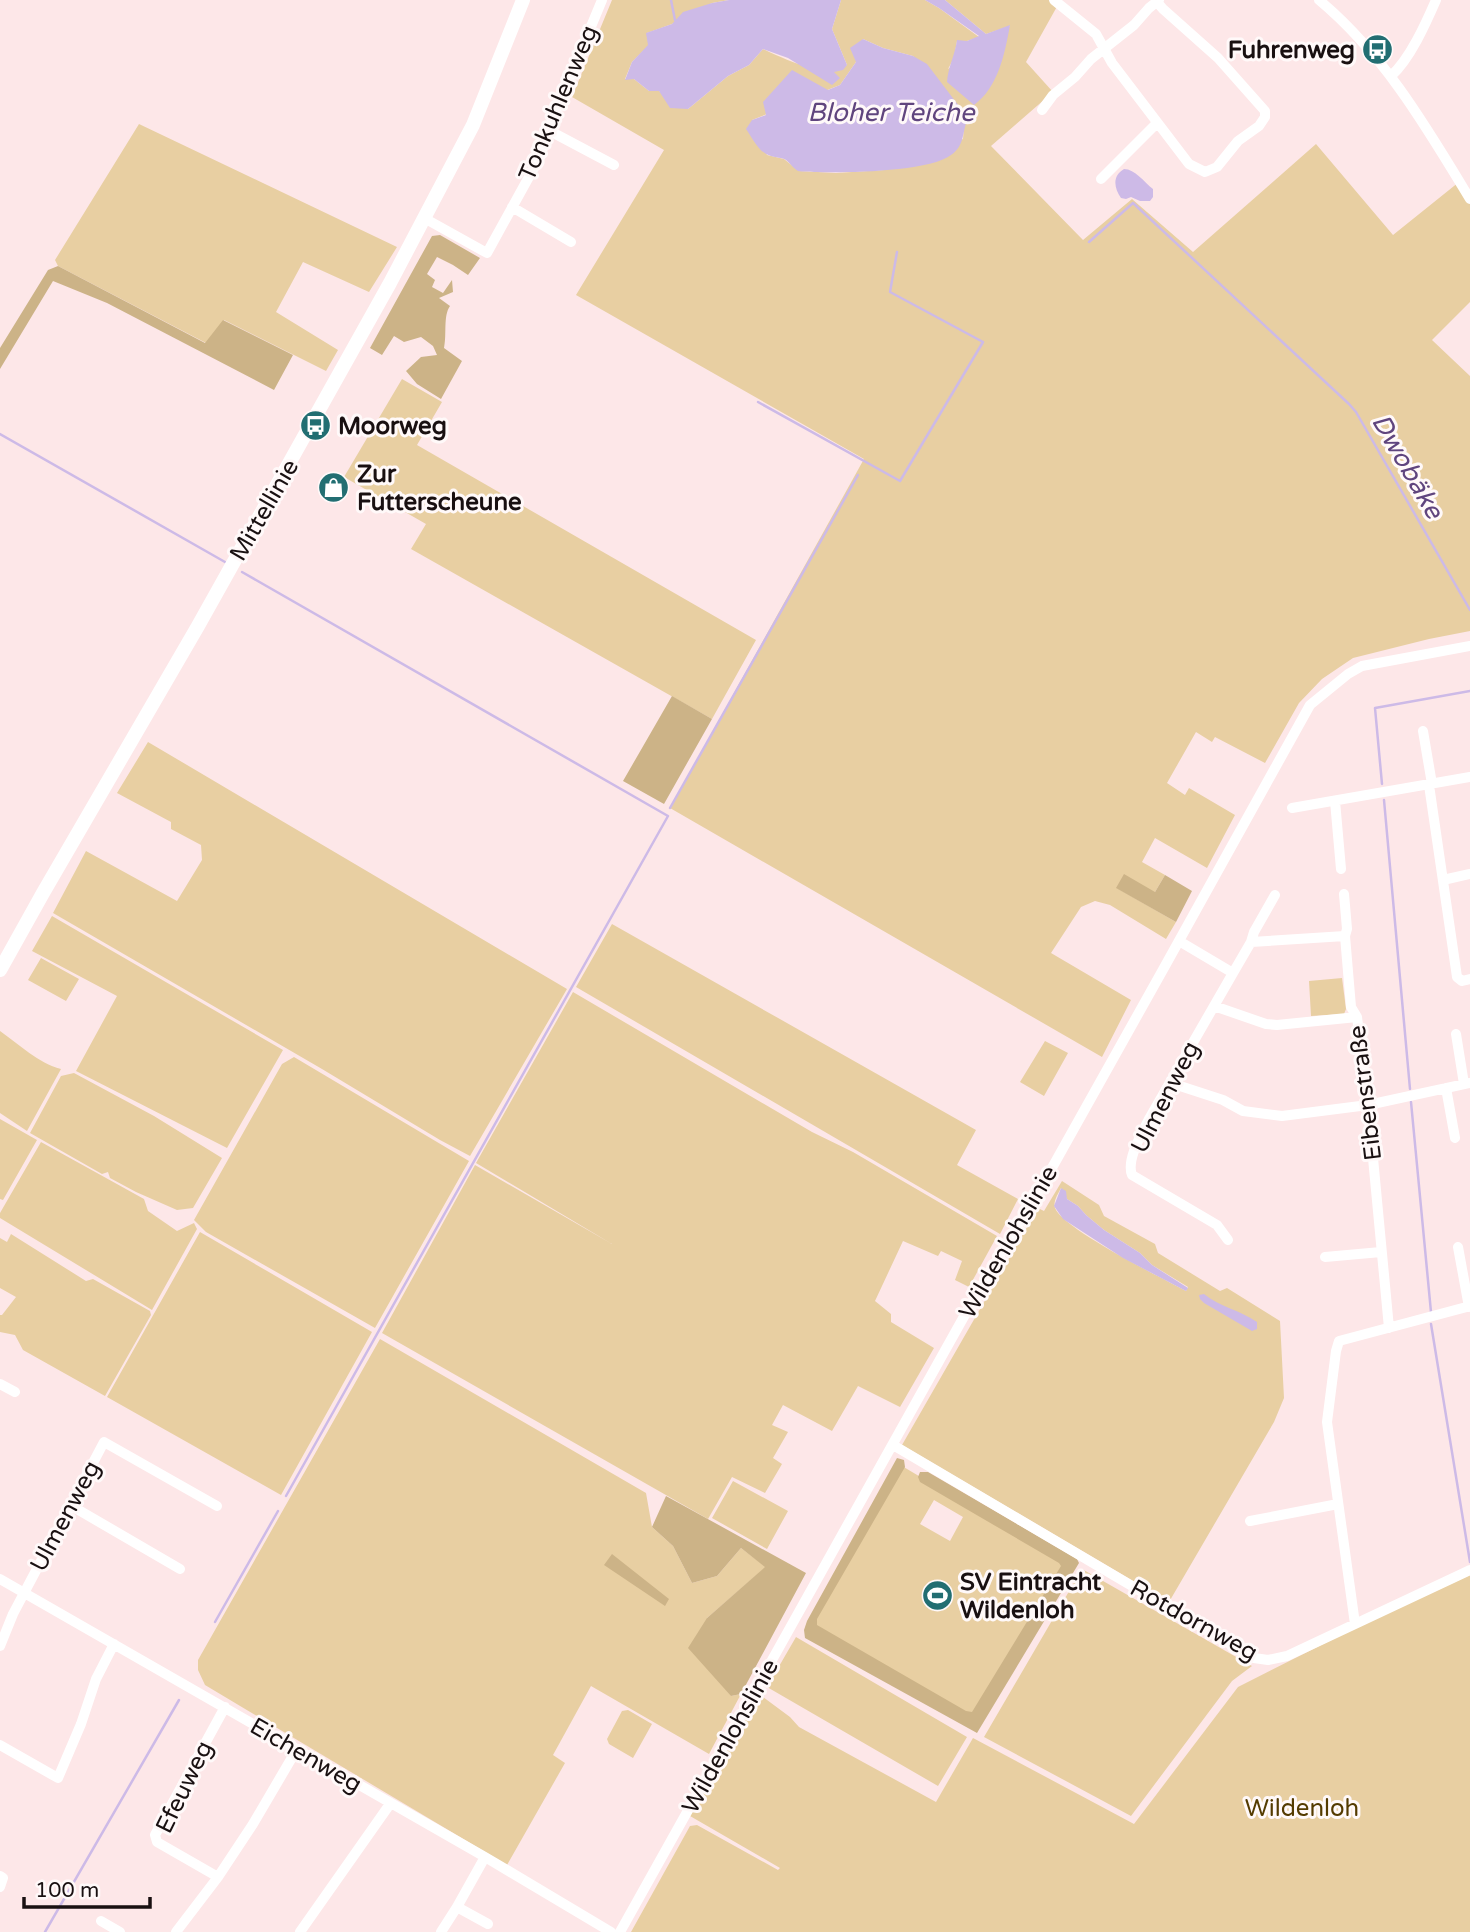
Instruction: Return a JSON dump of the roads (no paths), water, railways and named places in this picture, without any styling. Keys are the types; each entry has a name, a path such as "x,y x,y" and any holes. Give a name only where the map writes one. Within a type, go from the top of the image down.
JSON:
{"street":[{"name":"Mittellinie","path":"0,970 301,444 425,218 473,125 523,0"},
{"name":"Tonkuhlenweg","path":"425,218 487,253 541,155 548,130 602,0"},
{"path":"1042,110 1053,95 1103,49 1134,25 1158,1 1163,9 1218,58 1265,113 1259,126 1238,142 1217,167 1205,172 1196,169 1189,164 1112,63 1103,49 1096,34 1054,0"},
{"path":"1320,0 1356,35 1391,76 1470,199"},
{"path":"1391,76 1398,70 1414,44 1436,0"},
{"path":"1101,179 1157,123"},
{"path":"548,130 614,165"},
{"path":"512,207 571,242"},
{"name":"Wildenlohslinie","path":"620,1932 1310,705 1362,666 1470,646"},
{"path":"1423,731 1457,977 1462,981 1470,979"},
{"path":"1292,808 1470,777"},
{"path":"1335,801 1341,869"},
{"path":"1443,880 1470,874"},
{"name":"Eibenstraße","path":"1344,894 1351,1007 1357,1017 1368,1105 1389,1328"},
{"path":"1179,941 1233,973 1275,895"},
{"path":"1251,942 1345,936"},
{"name":"Ulmenweg","path":"1228,1240 1217,1225 1132,1175 1130,1170 1139,1139 1233,973"},
{"path":"1214,1006 1266,1024 1277,1025 1357,1017"},
{"path":"1171,1080 1180,1086 1223,1100 1243,1111 1265,1115 1282,1116 1368,1105 1467,1083 1456,1034"},
{"path":"1446,1088 1455,1138"},
{"path":"1354,1625 1327,1422 1336,1350 1339,1342 1469,1306 1458,1247"},
{"path":"1325,1257 1381,1252"},
{"path":"0,1384 15,1392"},
{"name":"Ulmenweg","path":"0,1646 24,1593 104,1442 217,1506"},
{"name":"Rotdornweg","path":"892,1445 1254,1658 1268,1660 1287,1656 1470,1570"},
{"path":"1250,1521 1338,1504"},
{"path":"70,1505 180,1569"},
{"name":"Eichenweg","path":"0,1579 611,1932"},
{"path":"0,1745 58,1778 82,1724 96,1679 114,1644"},
{"name":"Efeuweg","path":"218,1877 157,1842 155,1835 225,1707"},
{"path":"176,1932 218,1877 297,1749"},
{"path":"300,1932 390,1804"},
{"path":"441,1932 485,1857"},
{"path":"0,1876 3,1878 0,1887"},
{"path":"457,1907 488,1924"},
{"path":"101,1922 120,1932"}],"water":[{"name":"Bloher Teiche","path":"729,0 841,0 832,29 847,65 843,70 834,72 840,78 832,85 788,58 763,49 749,65 728,76 688,109 670,108 659,91 649,91 634,79 625,80 632,62 648,45 646,33 672,24 683,12"},
{"name":"Bloher Teiche","path":"925,0 945,0 986,34 1010,25 995,80 974,105 947,82 957,40 967,41 979,36"},
{"name":"Bloher Teiche","path":"863,39 913,56 927,64 968,118 956,151 940,161 925,165 865,172 798,171 784,159 763,152 746,129 752,120 766,115 763,102 792,70 828,90 840,85 856,62 850,48"},
{"path":"1124,169 1136,173 1153,189 1150,201 1121,198 1115,182 1117,175"},
{"path":"1061,1188 1066,1191 1067,1199 1104,1230 1188,1288 1186,1291 1123,1258 1063,1219 1054,1206"},
{"path":"1204,1294 1257,1322 1257,1329 1252,1331 1204,1303 1199,1295"}],"waterway":[{"name":"Dwobäke","path":"671,0 675,20"},
{"path":"1089,242 1133,203 1349,404 1470,610"},
{"path":"758,402 900,481 983,342 890,292 897,252"},
{"path":"0,434 225,562"},
{"path":"670,808 858,475"},
{"path":"242,572 668,816 286,1496"},
{"path":"1382,784 1375,708 1470,691"},
{"path":"1384,800 1410,1089"},
{"path":"1411,1102 1431,1312"},
{"path":"1431,1324 1470,1562"},
{"path":"215,1622 278,1511"},
{"path":"45,1932 179,1700"}],"place":[{"name":"Fuhrenweg","path":"1378,50"},
{"name":"Moorweg","path":"315,426"},
{"name":"Zur Futterscheune","path":"334,488"},
{"name":"SV Eintracht Wildenloh","path":"937,1596"}],"park label":[{"name":"Wildenloh","path":"1302,1808"}]}
